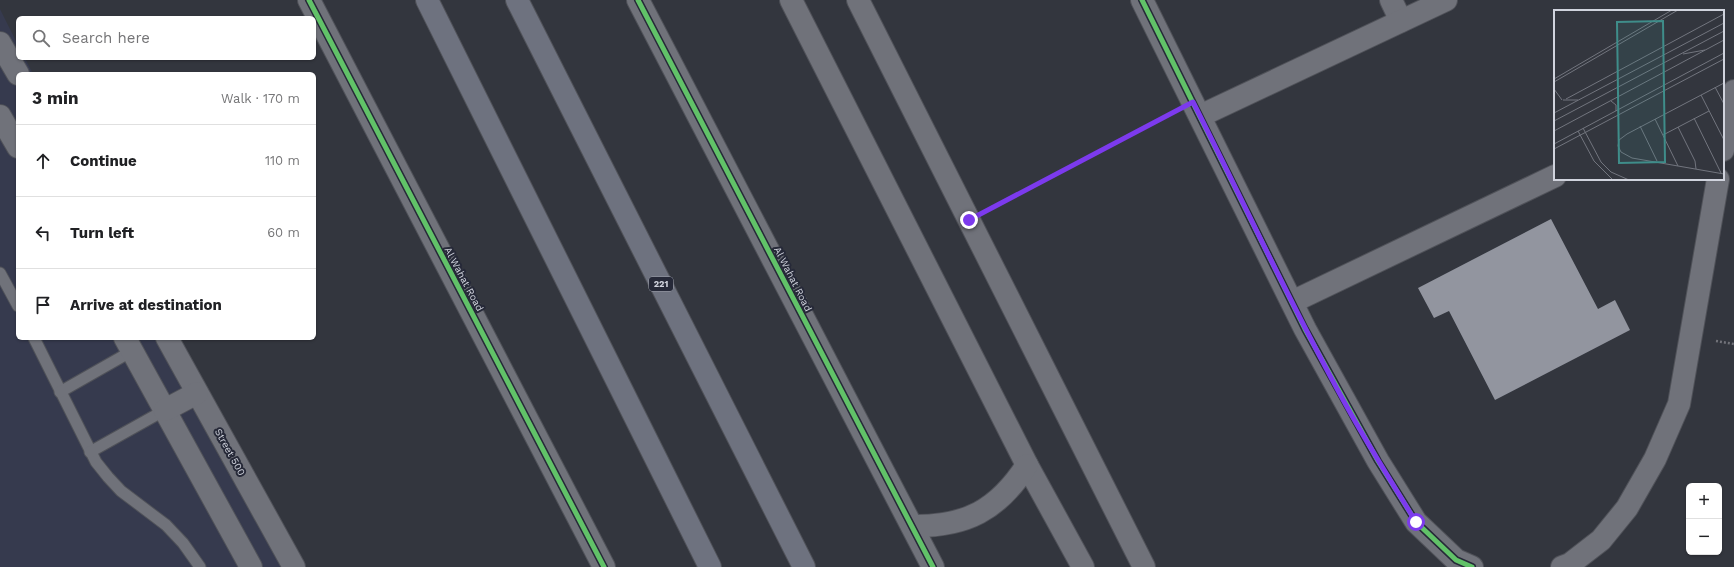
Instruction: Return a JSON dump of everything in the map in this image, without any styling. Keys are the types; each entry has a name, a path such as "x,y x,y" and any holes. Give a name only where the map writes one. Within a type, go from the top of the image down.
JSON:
{"highway":[{"path":"427,0 710,567"},
{"name":"221","path":"517,0 804,567"}],"street":[{"name":"Al Wahat Road","path":"309,0 604,567"},
{"name":"Al Wahat Road","path":"638,0 933,567"},
{"path":"792,0 1027,465 1083,567"},
{"path":"858,0 1144,567"},
{"path":"1142,0 1292,302 1378,461 1416,522 1456,560 1472,567"},
{"path":"1391,0 1402,21"},
{"path":"1197,109 1402,21 1446,0"},
{"path":"0,43 17,72"},
{"path":"1724,95 1734,90"},
{"path":"1724,145 1734,90"},
{"path":"0,116 16,144"},
{"path":"1292,302 1554,176"},
{"path":"1562,567 1570,564 1601,540 1627,508 1655,459 1679,404 1718,180"},
{"name":"Street 500","path":"168,340 294,567"},
{"path":"128,345 251,567"},
{"path":"165,410 197,393"},
{"path":"912,526 932,527 970,518 1003,496 1016,482 1027,465"}],"lane":[{"path":"0,272 16,302"},
{"path":"35,340 90,452 108,478 121,491 166,525 183,543 200,567"},
{"path":"60,392 128,345"},
{"path":"90,452 165,410"}],"path":[{"path":"969,220 1197,109"}],"shaded area":[{"path":"0,9 16,41 16,60 26,60 32,72 16,72 16,340 167,340 281,567 0,567"}],"building":[{"path":"1551,219 1598,309 1615,300 1630,330 1495,400 1449,311 1434,318 1418,288"}],"cycle path":[{"path":"309,0 604,567"},
{"path":"638,0 933,567"},
{"path":"1142,0 1305,329 1378,461 1416,522 1456,560 1472,567"}],"route":[{"path":"969,220 1193,102 1306,329 1378,461 1416,522"}]}
